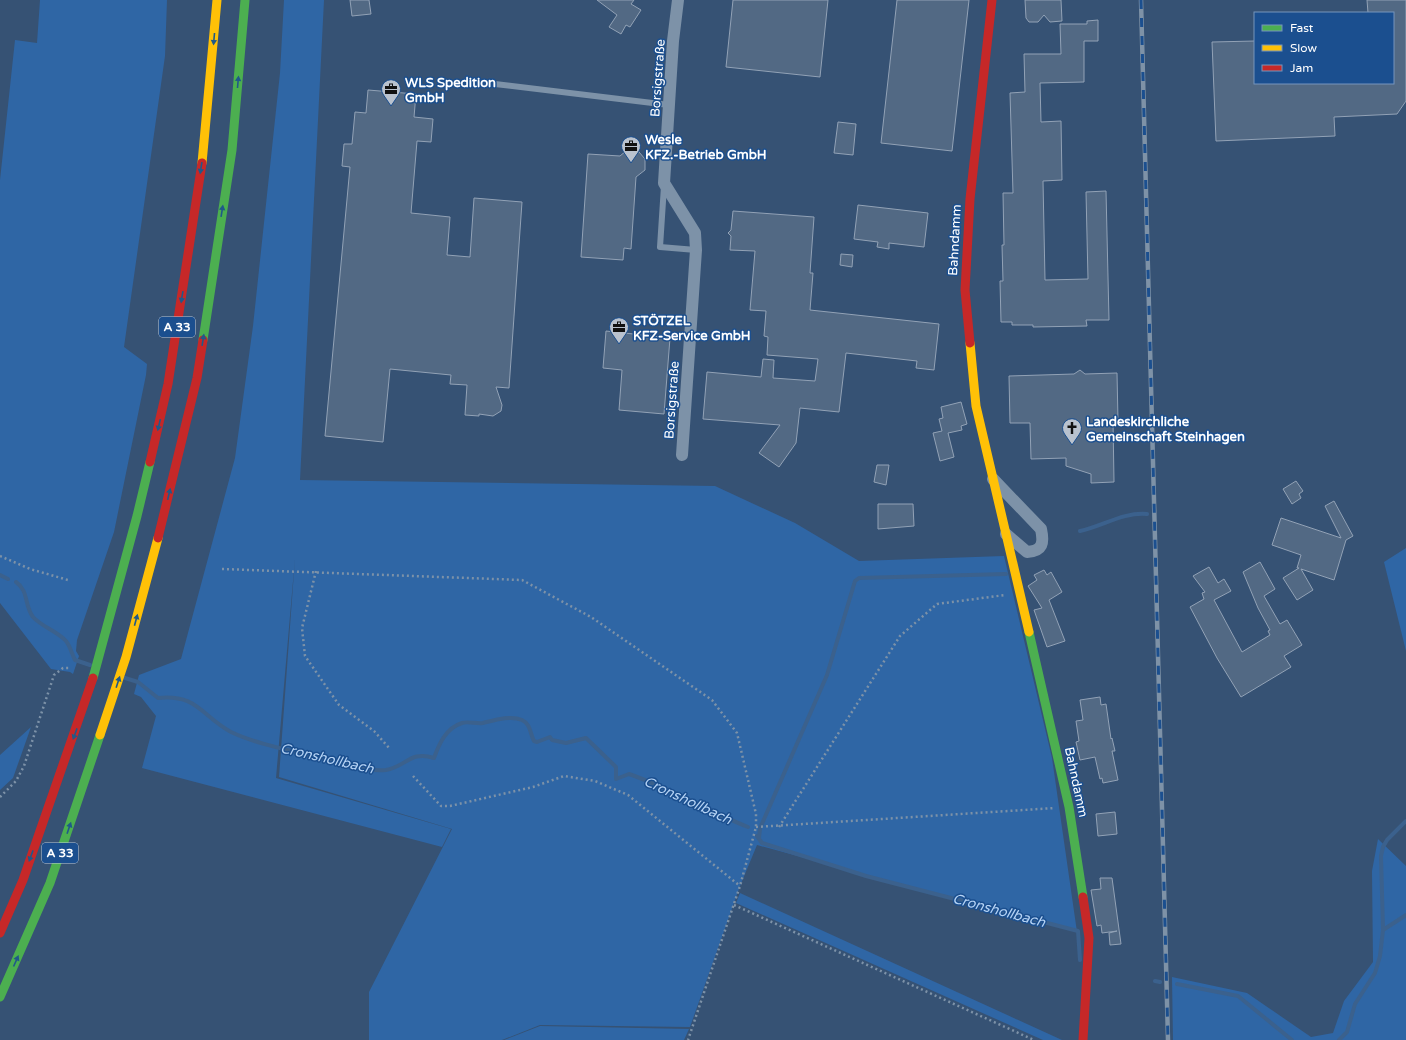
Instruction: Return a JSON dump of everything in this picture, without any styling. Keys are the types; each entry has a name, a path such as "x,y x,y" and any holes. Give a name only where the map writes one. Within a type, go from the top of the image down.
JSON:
{"main road":[{"name":"A 33","path":"0,933 22,880 88,697 137,516 168,384 206,142 217,0"},
{"name":"A 33","path":"0,997 50,883 126,657 163,520 197,378 232,150 245,0"},
{"name":"Bahndamm","path":"992,0 970,199 965,290 976,406 1069,807 1089,938 1083,1040"}],"street":[{"name":"Borsigstraße","path":"678,0 673,41 664,183 695,233 696,250 682,456"},
{"path":"994,480 1041,529 1044,540 1042,546 1036,551 1027,552 1006,534"}],"lane":[{"path":"495,84 669,105"},
{"name":"Borsigstraße","path":"664,183 660,247 696,250"}],"path":[{"path":"0,556 30,568 68,580"},
{"path":"222,568 522,580 591,617 712,700 737,733 756,814 756,828 734,905 688,1040"},
{"path":"316,571 302,628 305,656 339,705 374,731 390,749"},
{"path":"779,827 900,636 937,604 1019,593"},
{"path":"0,798 16,781 24,766 54,675 63,668 69,668"},
{"path":"413,776 441,806 450,806 533,787 564,776 595,781 628,795 740,886"},
{"path":"756,828 1069,807"},
{"path":"734,905 1034,1040"}],"shaded area":[{"path":"40,0 167,0 165,56 124,347 147,364 146,375 114,532 77,640 76,651 79,656 73,674 70,672 51,669 0,603 0,180 15,40 37,43"},
{"path":"284,0 324,0 300,480 715,486 795,523 859,561 1004,556 1052,758 1077,932 757,845 740,886 690,1027 540,1025 502,1040 369,1040 369,992 452,829 279,777 295,558 276,778 451,829 442,847 142,768 156,716 141,697 134,694 139,675 181,659 235,458 253,326 280,73"},
{"path":"1406,548 1406,651 1384,562"},
{"path":"31,727 13,778 0,790 0,755"},
{"path":"1378,839 1406,866 1406,1040 1173,1040 1172,977 1247,993 1311,1037 1333,1033 1344,1001 1373,962 1372,871"},
{"path":"740,893 1062,1040 1043,1040 736,903"},
{"path":"540,1026 689,1029 684,1040 504,1040"}],"building":[{"path":"350,0 369,0 371,14 352,16"},
{"path":"597,0 634,0 631,4 641,10 630,27 626,25 621,34 609,27 617,15"},
{"path":"733,0 828,0 820,77 726,67"},
{"path":"897,0 969,0 952,151 881,143"},
{"path":"1025,0 1061,0 1062,21 1050,22 1044,15 1038,22 1029,22 1026,18"},
{"path":"1367,0 1406,0 1406,101 1397,114 1334,117 1335,136 1216,141 1212,42 1254,41 1254,84 1394,84 1394,12 1368,12"},
{"path":"1098,20 1098,41 1084,41 1084,82 1040,83 1041,122 1061,121 1062,180 1043,181 1045,280 1088,279 1086,192 1106,191 1109,320 1086,320 1087,326 1033,327 1033,325 1012,325 1012,322 1001,322 1000,281 1003,281 1002,245 1004,245 1003,193 1013,193 1010,93 1025,92 1024,54 1061,54 1060,24 1087,24 1087,21"},
{"path":"368,90 416,94 414,117 433,119 431,142 417,141 411,213 450,217 447,255 470,257 474,198 522,202 509,388 496,387 502,405 501,411 493,416 479,414 479,416 465,415 467,385 450,384 451,375 390,369 383,442 325,436 350,167 342,166 344,144 352,144 355,112 366,113"},
{"path":"838,122 856,124 853,155 834,153"},
{"path":"633,145 645,159 645,170 636,177 631,249 624,248 623,260 581,257 588,154 620,156"},
{"path":"858,205 928,213 924,247 889,243 889,249 877,247 878,242 854,239"},
{"path":"733,211 814,217 810,273 813,273 810,310 939,324 934,370 916,368 917,361 846,353 839,412 800,408 796,443 779,467 759,453 780,425 703,419 707,372 761,377 763,359 774,360 773,378 815,381 818,359 767,355 768,337 764,336 766,311 750,310 755,251 730,250 731,236 728,233 731,230"},
{"path":"841,254 853,255 852,267 840,265"},
{"path":"606,331 670,338 664,414 619,410 622,370 603,368"},
{"path":"1080,370 1085,374 1117,373 1118,421 1113,421 1114,482 1091,483 1091,474 1066,466 1066,458 1031,459 1030,423 1010,423 1009,376 1074,374"},
{"path":"961,402 967,424 961,426 962,430 948,433 954,457 940,461 933,433 942,431 939,419 943,418 941,407"},
{"path":"877,465 889,465 886,485 874,482"},
{"path":"1296,481 1303,491 1299,494 1301,498 1292,504 1283,489"},
{"path":"1334,501 1353,536 1346,540 1334,580 1301,569 1313,590 1297,600 1283,578 1299,568 1297,568 1301,555 1272,545 1281,518 1341,538 1325,506"},
{"path":"878,504 913,504 914,526 878,529"},
{"path":"1260,562 1275,589 1264,596 1280,624 1287,620 1302,645 1284,656 1291,667 1241,697 1217,658 1190,607 1204,599 1202,593 1205,592 1193,576 1209,567 1218,583 1224,579 1231,591 1214,600 1242,652 1270,635 1268,631 1270,630 1258,608 1243,572"},
{"path":"1044,570 1047,575 1051,572 1062,592 1049,600 1065,641 1047,647 1034,610 1042,608 1028,586 1037,580 1034,575"},
{"path":"1100,697 1101,705 1106,704 1111,739 1112,738 1115,751 1112,751 1118,780 1103,783 1102,778 1100,779 1095,757 1080,760 1076,742 1079,741 1076,721 1083,720 1080,700"},
{"path":"1115,812 1117,834 1098,836 1096,814"},
{"path":"1100,878 1112,878 1121,944 1110,945 1109,933 1117,931 1102,933 1101,925 1097,926 1091,890 1101,889"}],"waterway":[{"path":"1080,531 1121,517 1147,514"},
{"path":"761,826 827,675 855,581 859,578 1006,574"},
{"name":"Cronshollbach","path":"0,575 8,579"},
{"name":"Cronshollbach","path":"16,582 25,594 28,608 33,617 66,641 75,660 90,665"},
{"name":"Cronshollbach","path":"125,678 138,682 158,698 182,699 191,703 221,726 241,736 263,744 377,770 386,770 399,766 414,757 426,756 434,758 444,737 456,725 467,722 483,723 503,718 518,719 527,724 534,741 537,742 550,737 552,740 566,743 586,738 616,767 616,779 629,774 659,786 748,827"},
{"path":"1383,930 1381,856 1383,847 1387,840 1406,821"},
{"name":"Cronshollbach","path":"759,838 760,829"},
{"name":"Cronshollbach","path":"757,836 762,843 866,876 1078,931 1080,960"},
{"name":"Cronshollbach","path":"1339,1040 1347,1032 1355,1004 1375,973 1380,956 1383,930 1406,915"},
{"name":"Cronshollbach","path":"1155,981 1160,982"},
{"name":"Cronshollbach","path":"1177,984 1238,996 1292,1040"}],"railway":[{"path":"1141,0 1168,1040"}],"traffic: fast":[{"path":"203,340 232,150 245,0"},
{"path":"93,678 137,516 150,462"},
{"path":"1029,632 1069,807 1083,897"},
{"path":"0,997 50,883 100,735"}],"traffic: slow":[{"path":"202,163 217,0"},
{"path":"970,343 976,406 1029,632"},
{"path":"100,735 126,657 158,538"}],"traffic: jam":[{"path":"970,343 965,290 970,199 992,0"},
{"path":"150,462 168,384 202,163"},
{"path":"158,538 197,378 203,340"},
{"path":"0,933 23,880 93,678"},
{"path":"1083,897 1089,938 1083,1040"}],"place":[{"name":"WLS Spedition GmbH","path":"391,106"},
{"name":"Wesle KFZ.-Betrieb GmbH","path":"631,163"},
{"name":"STÖTZEL KFZ-Service GmbH","path":"619,344"},
{"name":"Landeskirchliche Gemeinschaft Steinhagen","path":"1072,445"}]}
